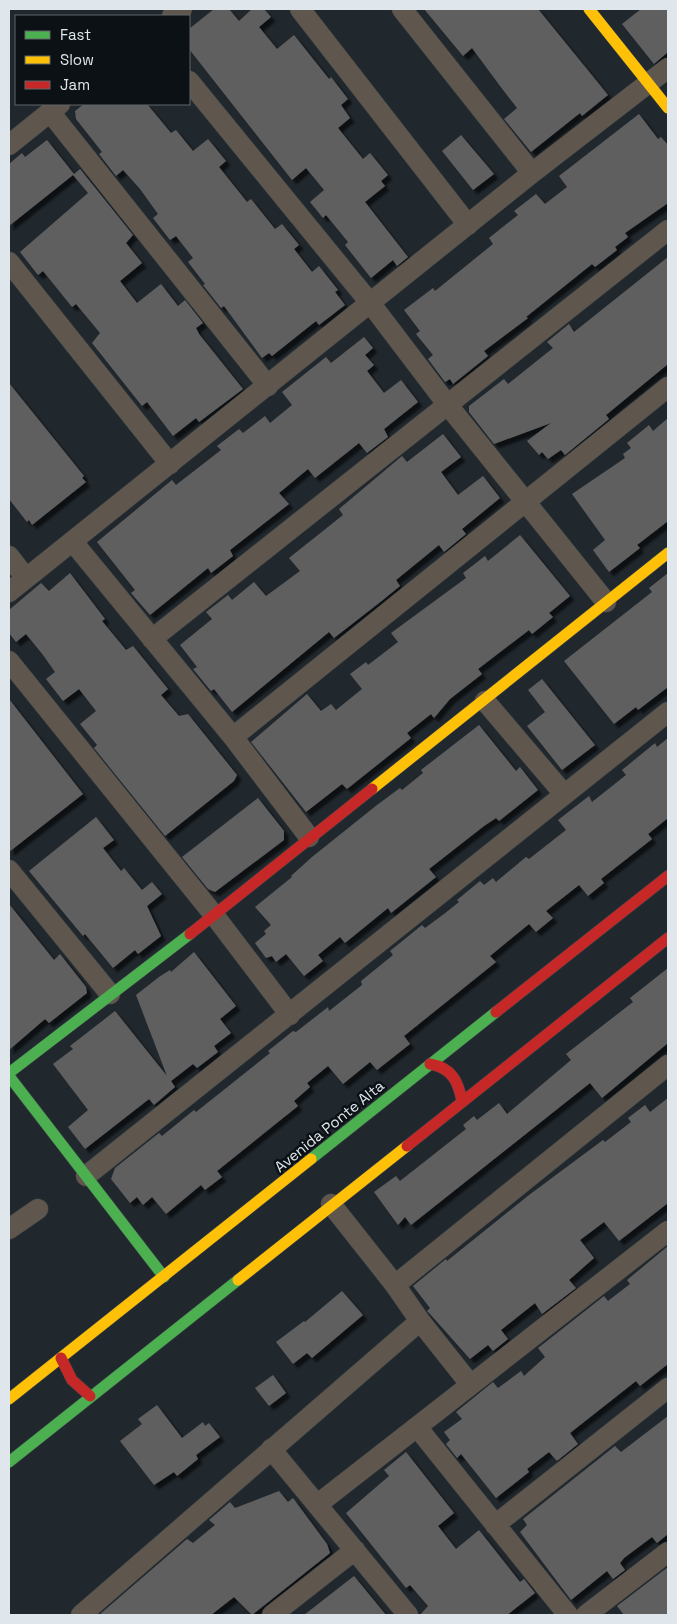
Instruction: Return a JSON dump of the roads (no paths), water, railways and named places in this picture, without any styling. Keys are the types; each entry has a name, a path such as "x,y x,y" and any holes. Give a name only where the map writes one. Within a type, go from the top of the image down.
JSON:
{"main road":[{"path":"589,9 668,108"},
{"path":"164,1277 9,1075 110,994 214,915 309,837 485,701 668,553"},
{"name":"Avenida Ponte Alta","path":"9,1399 668,876"},
{"path":"9,1462 331,1204 667,941"},
{"path":"430,1064 449,1069 456,1076 462,1101"},
{"path":"61,1358 71,1381 90,1396"}],"street":[{"path":"300,9 468,225"},
{"path":"402,9 532,173"},
{"path":"9,592 371,304 532,173 668,68"},
{"path":"190,82 371,304 447,404 606,602"},
{"path":"9,144 55,108 268,386"},
{"path":"152,639 668,230"},
{"path":"9,262 170,464"},
{"path":"232,737 526,503 668,387"},
{"path":"73,542 232,737 309,837"},
{"path":"9,556 26,578"},
{"path":"9,661 214,915 290,1014"},
{"path":"485,701 564,794"},
{"path":"86,1176 668,712"},
{"path":"9,870 110,994"},
{"path":"395,1285 668,1065"},
{"path":"331,1204 470,1384"},
{"path":"9,1229 38,1209"},
{"path":"318,1504 668,1231"},
{"path":"81,1615 420,1321"},
{"path":"495,1524 668,1388"},
{"path":"417,1427 568,1615"},
{"path":"271,1449 408,1615"},
{"path":"272,1615 355,1550"},
{"path":"586,1615 668,1552"}]}
